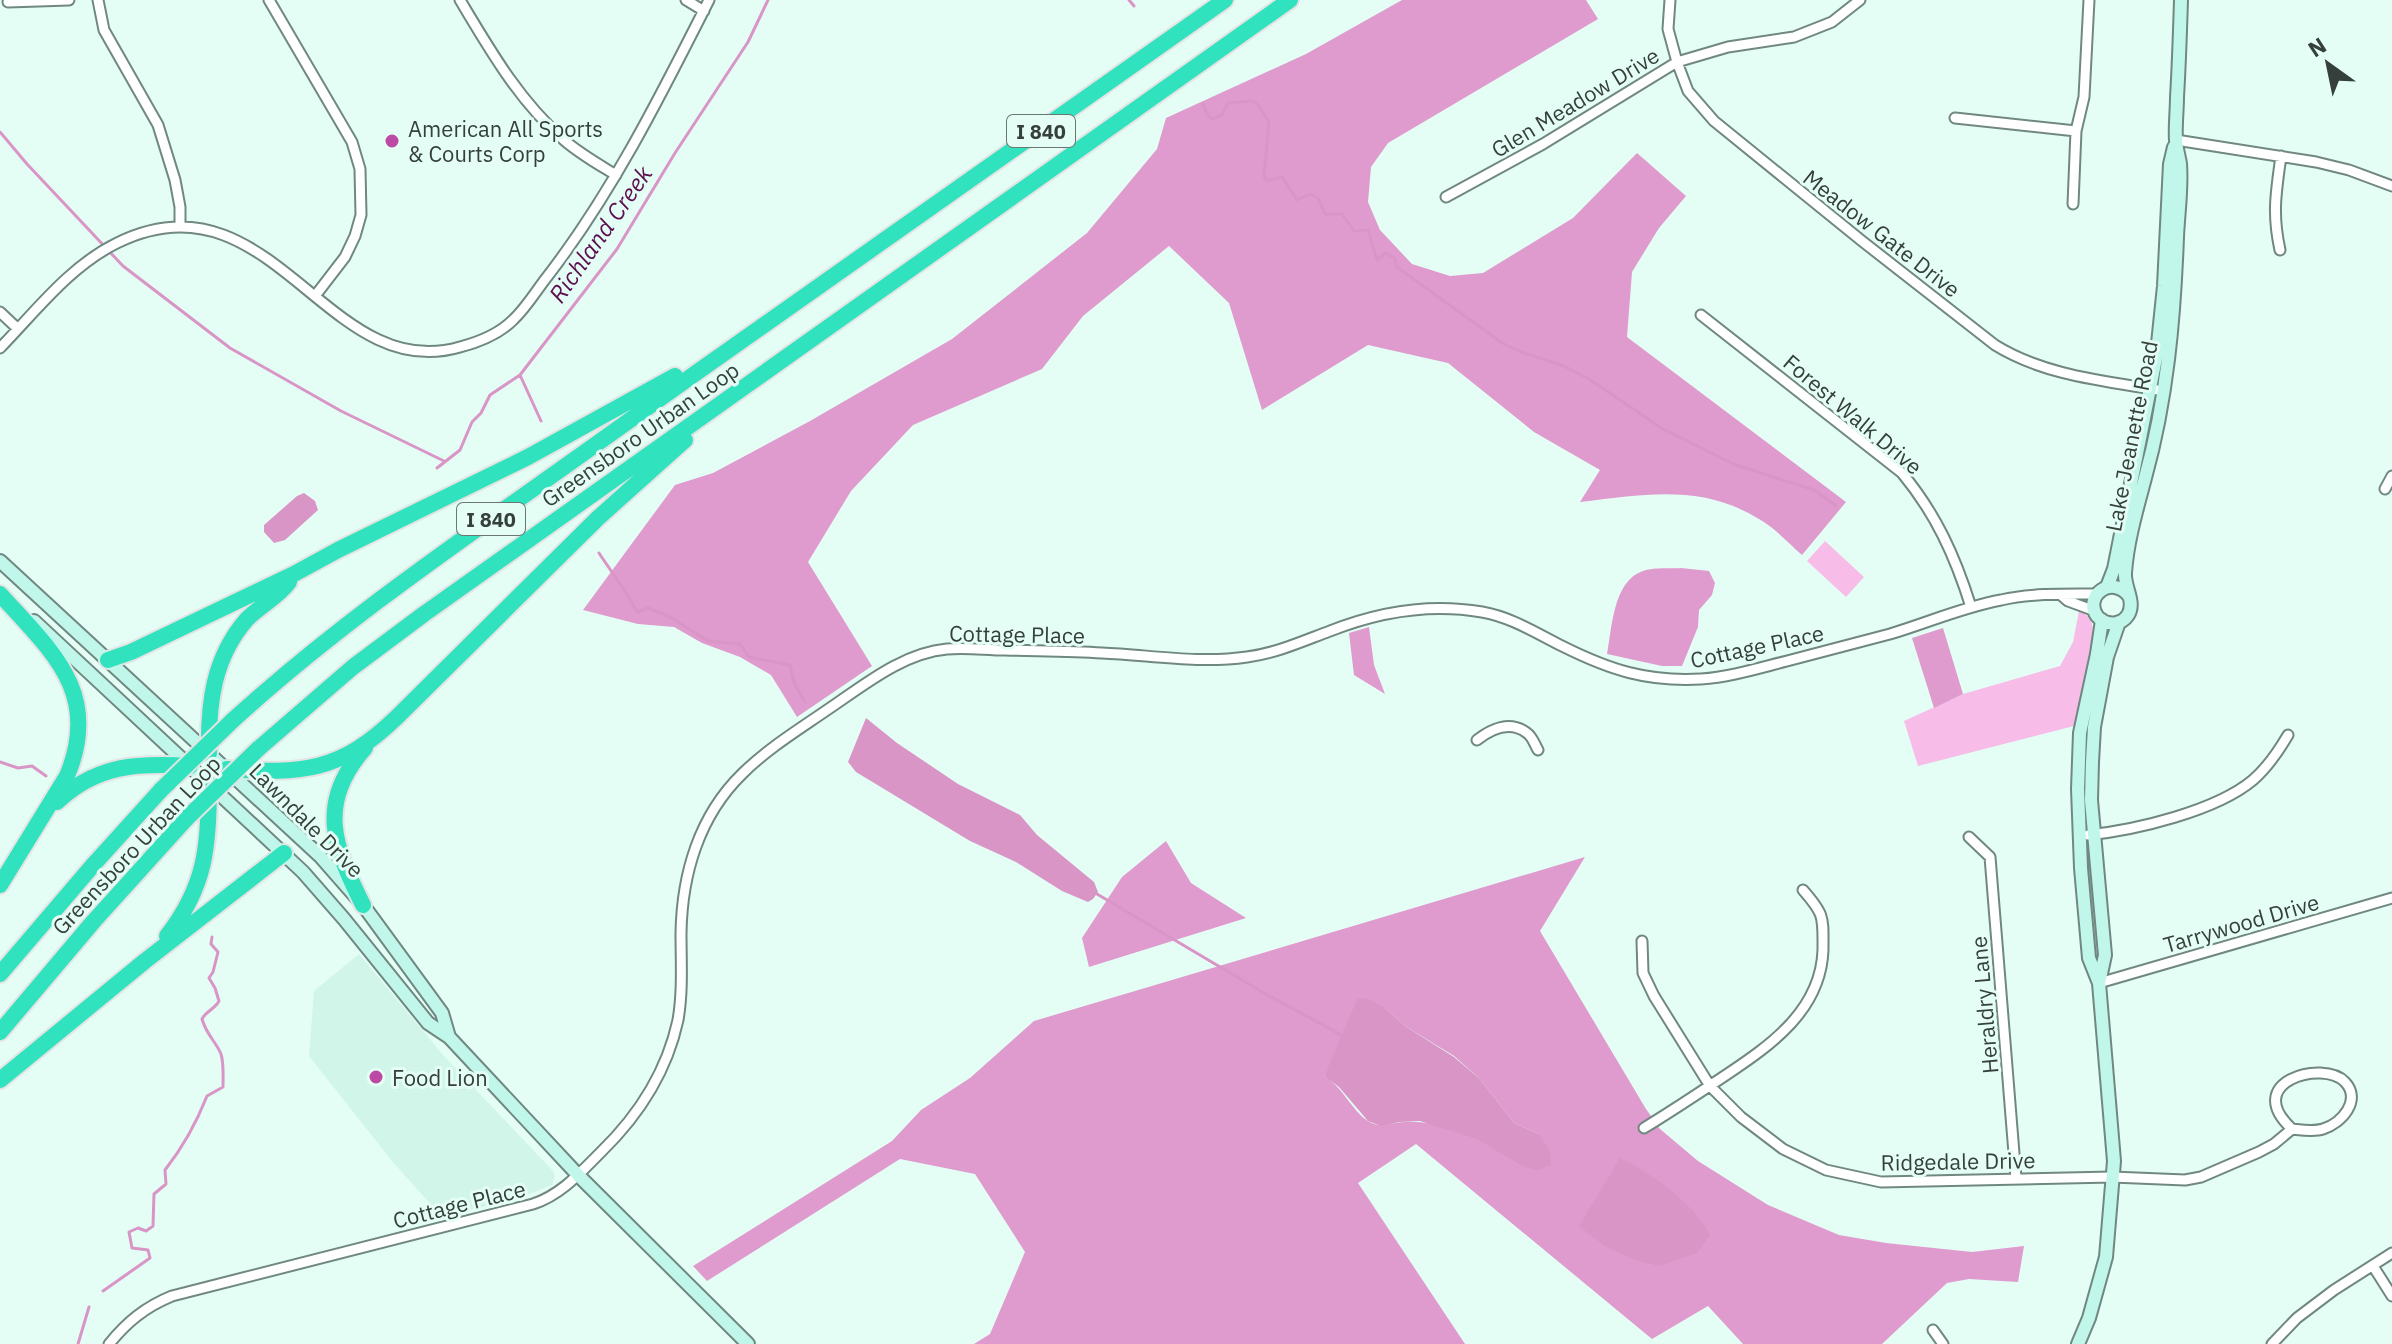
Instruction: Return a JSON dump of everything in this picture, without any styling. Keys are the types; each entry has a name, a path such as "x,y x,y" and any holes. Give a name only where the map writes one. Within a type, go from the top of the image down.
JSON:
{"highway":[{"name":"Greensboro Urban Loop","path":"0,974 161,790 232,721 293,668 366,610 758,328 1225,0"},
{"name":"Greensboro Urban Loop","path":"0,1032 187,818 317,697 389,640 1290,0"},
{"path":"108,660 294,574 528,457 758,328"},
{"path":"363,905 339,854 335,832 335,809 346,775 359,755 598,518 749,384"},
{"path":"145,961 186,909 200,877 208,842 214,768 208,715 213,687 229,645 247,619 285,588 294,574"},
{"path":"0,594 53,653 68,677 75,700 78,733 67,776 0,885"},
{"path":"214,768 285,772 312,767 340,758 376,736"},
{"path":"44,814 72,789 105,772 145,764 190,766"},
{"path":"0,1080 145,961 284,853"}],"street":[{"path":"8,2 69,0"},
{"path":"98,0 104,30 158,125 175,180 180,226"},
{"path":"269,0 352,142 360,169 361,215 355,236 345,257 315,296"},
{"path":"460,0 501,68 528,103 564,140 616,175"},
{"path":"686,0 704,11"},
{"path":"0,348 64,281 95,256 132,237 180,226 221,234 244,244 270,259 336,315 396,348 448,351 483,341 513,321 571,246 616,175 709,0"},
{"name":"Meadow Gate Drive","path":"1670,0 1668,29 1688,91 1714,121 1862,241 1995,345 2021,359 2048,370 2157,390"},
{"name":"Glen Meadow Drive","path":"1446,197 1543,144 1677,62 1728,47 1794,37 1832,22 1860,0"},
{"path":"2073,204 2076,131 2084,97 2089,0"},
{"name":"Lake Jeanette Road","path":"2129,596 2125,571 2157,390 2170,164 2176,140 2181,0"},
{"path":"1955,118 2076,131"},
{"path":"2176,140 2349,170 2392,186"},
{"path":"2280,250 2274,206 2281,156"},
{"path":"0,312 18,329"},
{"name":"Forest Walk Drive","path":"1701,315 1902,473 1924,500 1944,536 1971,607"},
{"name":"Lake Jeanette Road","path":"2102,590 2114,569 2157,390"},
{"path":"2385,489 2392,476"},
{"name":"Lawndale Drive","path":"0,561 108,660 214,768 284,853 334,907 428,1023 449,1037 578,1175 748,1344"},
{"name":"Lawndale Drive","path":"0,587 190,766 214,768 304,841 363,905 442,1013 449,1037"},
{"path":"2078,1344 2089,1318 2106,1257 2114,1161 2099,983 2105,955 2091,799 2094,727 2110,642 2119,622 2129,614 2131,602 2119,588 2102,590 2094,605 2098,615 2097,654 2080,733 2078,789 2081,868 2089,958 2099,983"},
{"name":"Cottage Place","path":"109,1344 135,1316 153,1303 172,1296 533,1204 551,1197 578,1175 638,1111 661,1070 670,1046 681,997 684,888 698,841 718,801 744,771 779,743 882,674 917,656 946,649 1102,653 1205,660 1249,657 1299,644 1372,617 1392,612 1442,608 1484,612 1515,621 1599,664 1626,673 1696,679 1753,669 1892,633 2005,599 2102,590"},
{"name":"Cottage Place","path":"2061,595 2098,615"},
{"path":"2098,615 2107,623 2119,622"},
{"path":"1477,740 1498,727 1517,728 1529,733 1538,750"},
{"path":"2080,836 2136,829 2232,794 2266,768 2288,735"},
{"name":"Heraldry Lane","path":"1969,837 1990,857 2016,1178"},
{"path":"1644,1128 1767,1047 1797,1019 1813,993 1822,962 1820,910 1803,890"},
{"name":"Tarrywood Drive","path":"2099,983 2392,898"},
{"name":"Ridgedale Drive","path":"1642,941 1643,973 1710,1086 1741,1117 1783,1149 1826,1170 1881,1182 2112,1177 2185,1180 2201,1177 2259,1152 2292,1129"},
{"path":"2306,1074 2325,1074 2344,1081 2352,1097 2344,1117 2321,1130 2292,1129 2281,1119 2275,1107 2281,1086 2291,1078 2306,1074"},
{"path":"2272,1344 2297,1318 2392,1253"},
{"path":"2373,1266 2392,1296"},
{"path":"1933,1330 1943,1344"}],"shaded area":[{"path":"1402,0 1586,0 1598,19 1388,143 1371,167 1368,202 1380,230 1412,264 1450,276 1483,273 1573,218 1637,153 1686,196 1659,228 1632,272 1627,337 1846,502 1802,555 1765,523 1715,500 1671,494 1580,502 1600,470 1534,432 1448,363 1368,345 1262,410 1229,303 1169,246 1083,316 1042,369 913,425 851,491 808,562 872,666 797,717 771,675 740,657 702,643 674,627 638,624 583,610 675,485 713,473 952,339 1087,233 1157,149 1166,118 1306,54"},
{"path":"304,493 315,501 318,510 285,540 274,543 264,532 264,525"},
{"path":"1825,541 1864,577 1846,597 1807,561"},
{"path":"1681,568 1709,571 1715,583 1712,595 1699,610 1698,627 1682,666 1662,666 1607,654 1616,606 1625,585 1643,571"},
{"path":"2079,611 2090,619 2093,634 2074,726 1918,766 1904,721 1963,694 2060,666 2073,642"},
{"path":"1369,627 1374,665 1385,694 1354,675 1349,633"},
{"path":"1943,628 1963,694 1934,708 1912,638"},
{"path":"866,718 958,784 1020,815 1037,835 1094,882 1098,892 1093,899 1088,902 1062,891 1016,862 970,841 856,772 848,762"},
{"path":"1166,841 1191,883 1246,918 1089,967 1082,938 1122,877"},
{"path":"1585,857 1540,931 1660,1129 1698,1161 1768,1205 1839,1235 1972,1252 2024,1246 2018,1282 1969,1279 1947,1283 1882,1344 1743,1344 1708,1306 1652,1339 1416,1144 1358,1183 1465,1344 974,1344 990,1334 1025,1252 975,1174 900,1159 707,1281 693,1266 892,1141 921,1110 970,1078 1034,1021","holes":["1384,1007 1405,1026 1454,1056 1480,1079 1514,1123 1539,1134 1494,1147 1439,1125 1415,1122 1377,1125 1368,1121 1324,1076 1343,1036"]},
{"path":"359,954 443,1055 553,1171 552,1185 514,1200 441,1216 392,1161 309,1056 314,991"},
{"path":"1358,998 1366,998 1384,1007 1405,1026 1454,1057 1480,1079 1514,1123 1539,1134 1550,1152 1551,1165 1539,1170 1524,1167 1477,1139 1420,1121 1381,1126 1368,1121 1339,1087 1324,1076"},
{"path":"1620,1158 1658,1181 1683,1201 1703,1223 1710,1235 1697,1253 1659,1266 1633,1259 1605,1246 1579,1226"}],"waterway":[{"name":"Richland Creek","path":"437,468 460,450 472,422 481,413 490,395 520,375 617,249 748,42 768,0"},
{"path":"1129,0 1134,6"},
{"path":"1203,104 1208,116 1213,119 1222,115 1228,103 1252,101 1257,104 1269,122 1264,176 1267,181 1282,177 1297,200 1310,194 1318,198 1325,214 1342,214 1354,231 1368,230 1377,260 1386,253 1395,259 1397,267 1502,343 1564,366 1589,379 1663,429 1736,465 1814,490 1836,506"},
{"path":"0,132 123,266 230,348 341,411 444,461"},
{"path":"520,375 541,421"},
{"path":"599,553 638,612 648,608 670,617 708,641 740,644 749,657 790,665 794,683 805,702"},
{"path":"0,762 18,768 32,766 46,776"},
{"path":"1097,894 1264,993 1347,1038"},
{"name":"Richland Creek","path":"103,1291 150,1258 148,1250 132,1248 129,1232 138,1228 146,1231 153,1226 154,1194 166,1184 165,1170 189,1135 207,1096 223,1087 221,1054 202,1019 219,1001 209,978 218,952 211,944 212,937"},
{"name":"Richland Creek","path":"78,1344 89,1307"}],"place":[{"name":"American All Sports & Courts Corp","path":"392,141"},
{"name":"Food Lion","path":"376,1077"}]}
